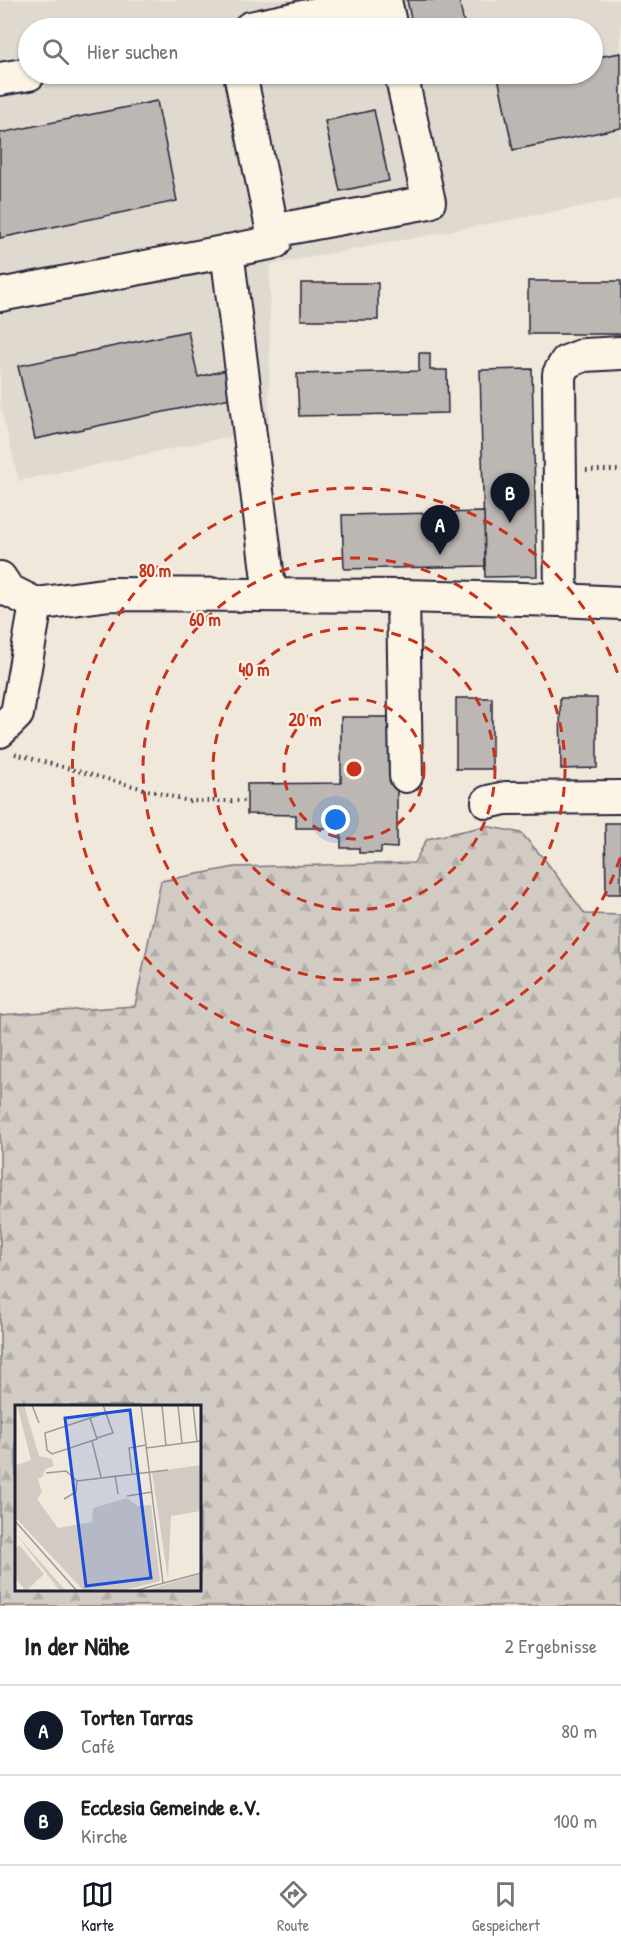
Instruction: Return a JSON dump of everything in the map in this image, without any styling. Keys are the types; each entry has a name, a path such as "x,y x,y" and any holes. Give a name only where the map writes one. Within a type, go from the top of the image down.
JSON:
{"street":[{"path":"298,18 385,0 389,18"},
{"path":"0,79 18,76"},
{"path":"0,295 275,242 242,84"},
{"path":"273,231 429,202 403,84"},
{"path":"227,251 270,595"},
{"path":"561,600 558,374 566,362 584,355 621,353"},
{"path":"0,578 8,590 36,604 110,594 403,596 621,603"},
{"path":"403,596 406,776"},
{"path":"6,742 17,714 36,604"},
{"path":"489,802 505,798 621,797"}],"path":[{"path":"6,742 188,801 247,801"}],"shaded area":[{"path":"0,0 621,0 621,199 270,265 269,428 19,481 0,404"}],"green space":[{"path":"486,826 521,833 545,860 585,914 621,915 621,1606 0,1606 0,1015 135,1006 161,881 235,867 414,863 427,839"}],"building":[{"path":"407,0 459,0 463,18 411,18"},
{"path":"621,53 621,128 513,150 499,84 603,84 603,56"},
{"path":"157,101 177,201 0,238 0,133"},
{"path":"374,110 389,181 340,191 325,121"},
{"path":"528,281 621,281 621,334 528,334"},
{"path":"301,283 378,283 378,320 301,320"},
{"path":"188,331 198,377 234,368 240,396 35,439 18,366"},
{"path":"419,353 430,353 430,370 447,370 448,413 299,416 297,374 419,371"},
{"path":"532,369 537,576 485,577 480,370"},
{"path":"484,512 485,566 344,569 342,515"},
{"path":"456,698 492,698 492,769 456,769"},
{"path":"560,698 597,698 597,768 561,769"},
{"path":"341,717 397,717 397,848 381,847 381,853 359,853 359,848 341,848 341,814 333,814 333,828 296,828 296,815 247,814 247,784 341,783"},
{"path":"605,823 621,823 621,894 606,894"}],"place":[{"name":"Ecclesia Gemeinde e.V.","path":"510,523"},
{"name":"Torten Tarras","path":"440,555"}]}
